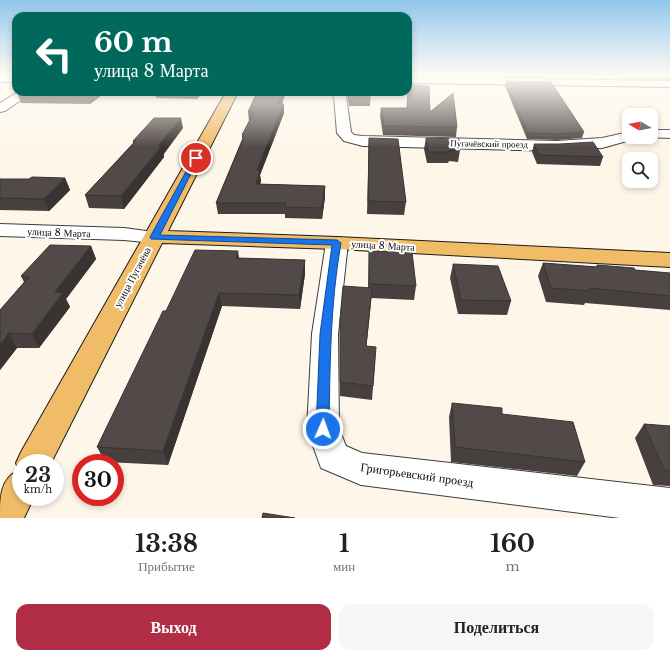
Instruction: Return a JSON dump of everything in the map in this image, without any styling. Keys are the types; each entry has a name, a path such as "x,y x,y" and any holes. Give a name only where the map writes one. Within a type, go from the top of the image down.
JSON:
{"main road":[{"name":"улица Пугачёва","path":"38,454 228,100"},
{"name":"улица 8 Марта","path":"154,237 337,243 670,260"},
{"path":"4,518 12,503"}],"street":[{"path":"0,108 13,100"},
{"name":"Пугачёвский проезд","path":"340,100 344,132 349,138 364,141 563,146 602,143 622,138"},
{"path":"658,134 670,134"},
{"name":"улица 8 Марта","path":"0,230 124,234 154,237"},
{"name":"Григорьевский проезд","path":"337,243 325,334 323,429 333,457 361,469 670,506"}],"building":[{"path":"253,100 279,100 278,104 284,104 257,170 260,170 256,184 325,186 322,208 285,207 286,203 216,203 244,136 242,135 254,112 248,112"},
{"path":"349,100 370,100 370,101"},
{"path":"407,100 430,100 430,112 444,100 454,100 457,127 384,126 381,108 407,108"},
{"path":"514,100 563,100 584,132 559,134 528,133"},
{"path":"154,118 181,118 158,146 162,146 121,196 85,195 136,141 133,141"},
{"path":"369,138 398,139 406,202 368,201"},
{"path":"426,138 459,139 460,150 450,150 450,152 428,152"},
{"path":"593,142 603,157 539,155 534,144 560,144"},
{"path":"32,177 65,178 44,199 0,198 0,179 29,179"},
{"path":"50,245 91,246 55,292 63,293 32,334 9,333 0,345 0,310 29,277 21,276"},
{"path":"195,250 238,251 236,258 305,260 299,295 219,293 163,451 97,447 163,311 166,311"},
{"path":"369,251 412,252 416,286 369,284"},
{"path":"543,263 598,267 597,265 670,273 670,296 589,288 590,291 551,288"},
{"path":"453,264 498,266 511,301 461,300"},
{"path":"343,286 372,288 366,346 376,347 373,386 340,382 340,320"},
{"path":"452,403 502,408 502,414 573,422 585,462 455,447"},
{"path":"644,424 670,426 670,471 664,470"},
{"path":"263,513 295,518 262,518"}],"route":[{"path":"196,158 154,237 337,243 325,334 323,429"}]}
